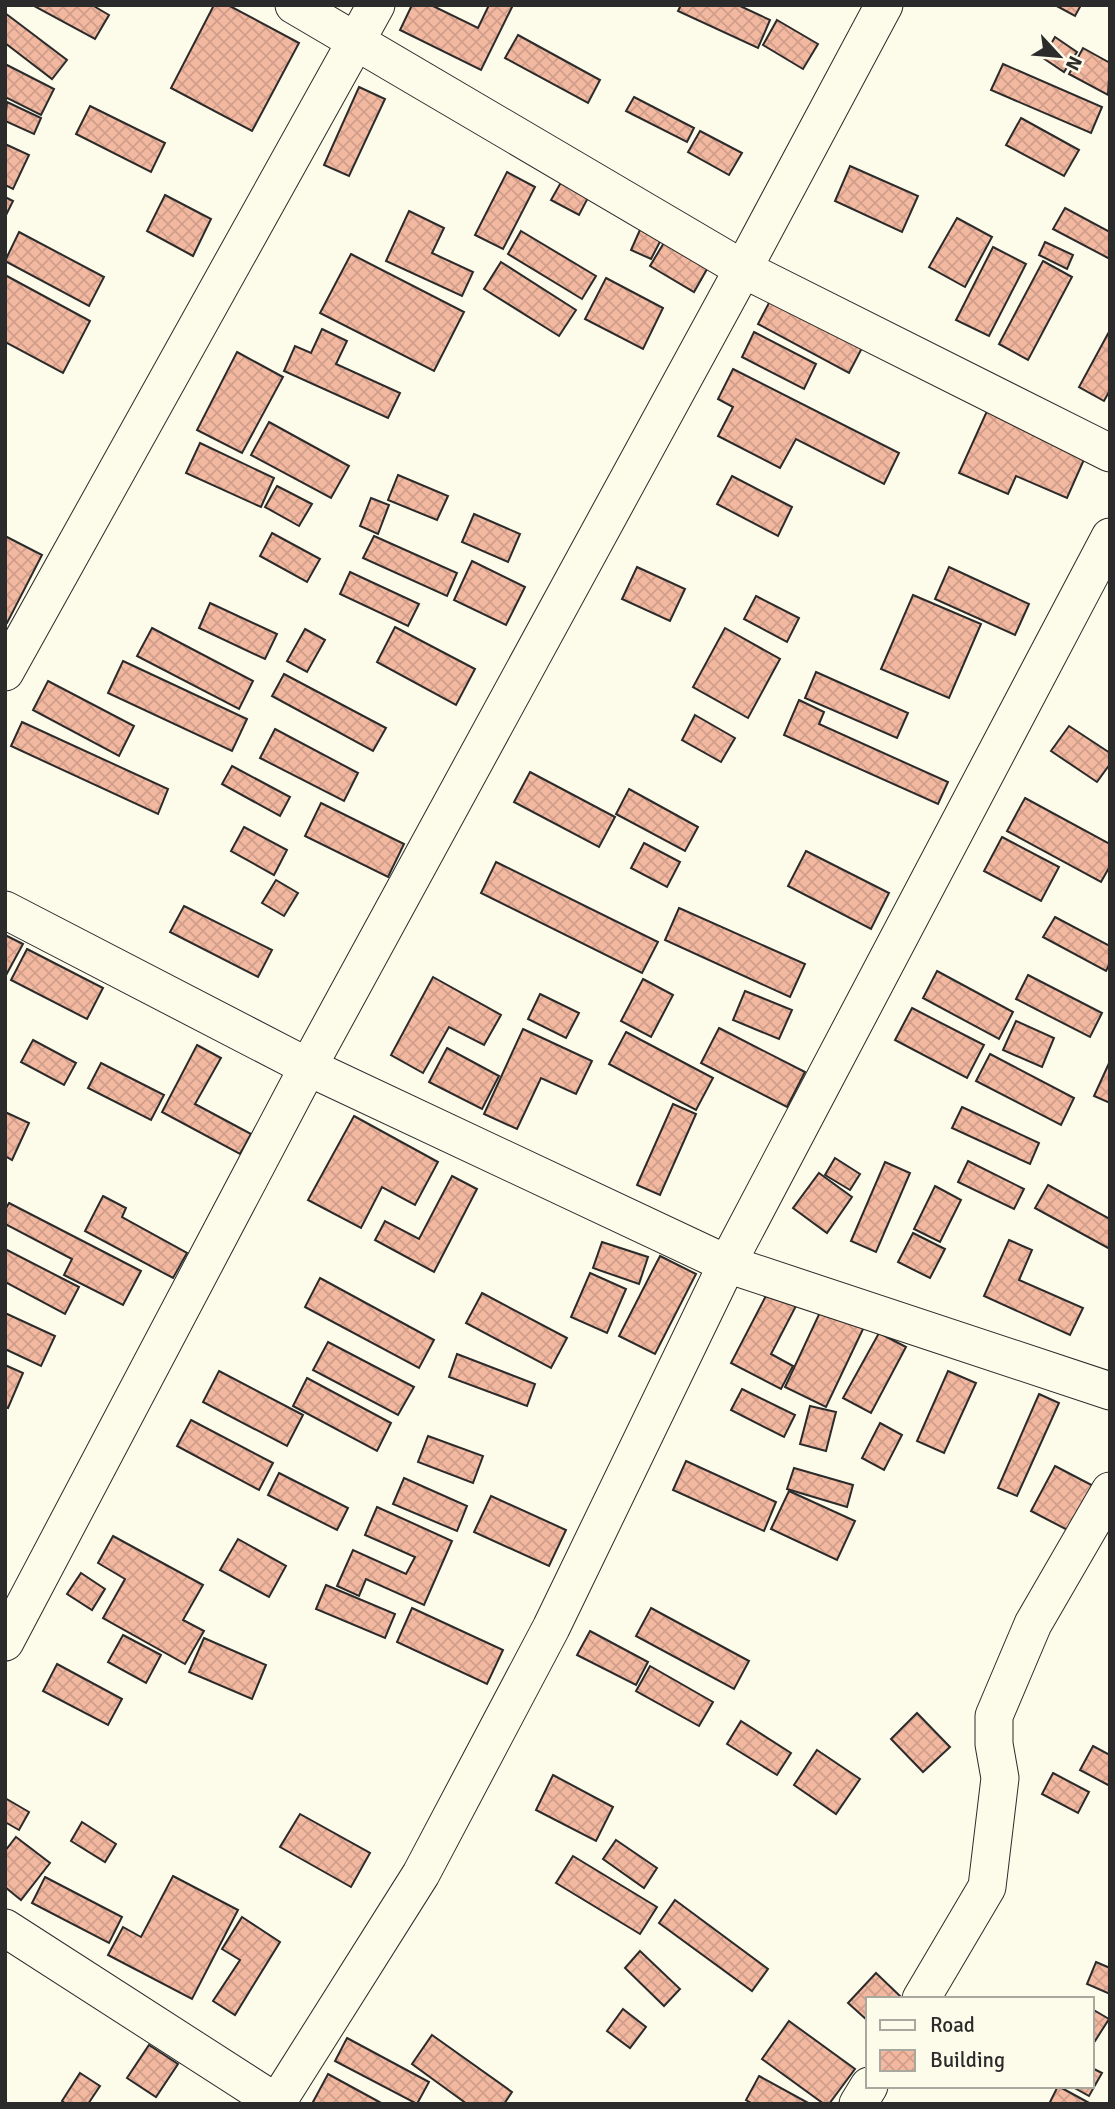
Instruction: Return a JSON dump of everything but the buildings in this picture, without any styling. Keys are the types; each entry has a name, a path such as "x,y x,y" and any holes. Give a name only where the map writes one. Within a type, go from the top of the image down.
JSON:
{"street":[{"path":"293,5 743,269 1110,453"},
{"path":"5,672 376,5"},
{"path":"5,1642 308,1067 884,5"},
{"path":"5,1928 276,2103 421,1874 551,1628 727,1264 1110,537"},
{"path":"5,910 308,1067 727,1264 1110,1391"},
{"path":"922,1997 987,1887 1000,1778 994,1744 994,1716 1032,1624 1110,1491"},
{"path":"858,2104 868,2088"}]}
